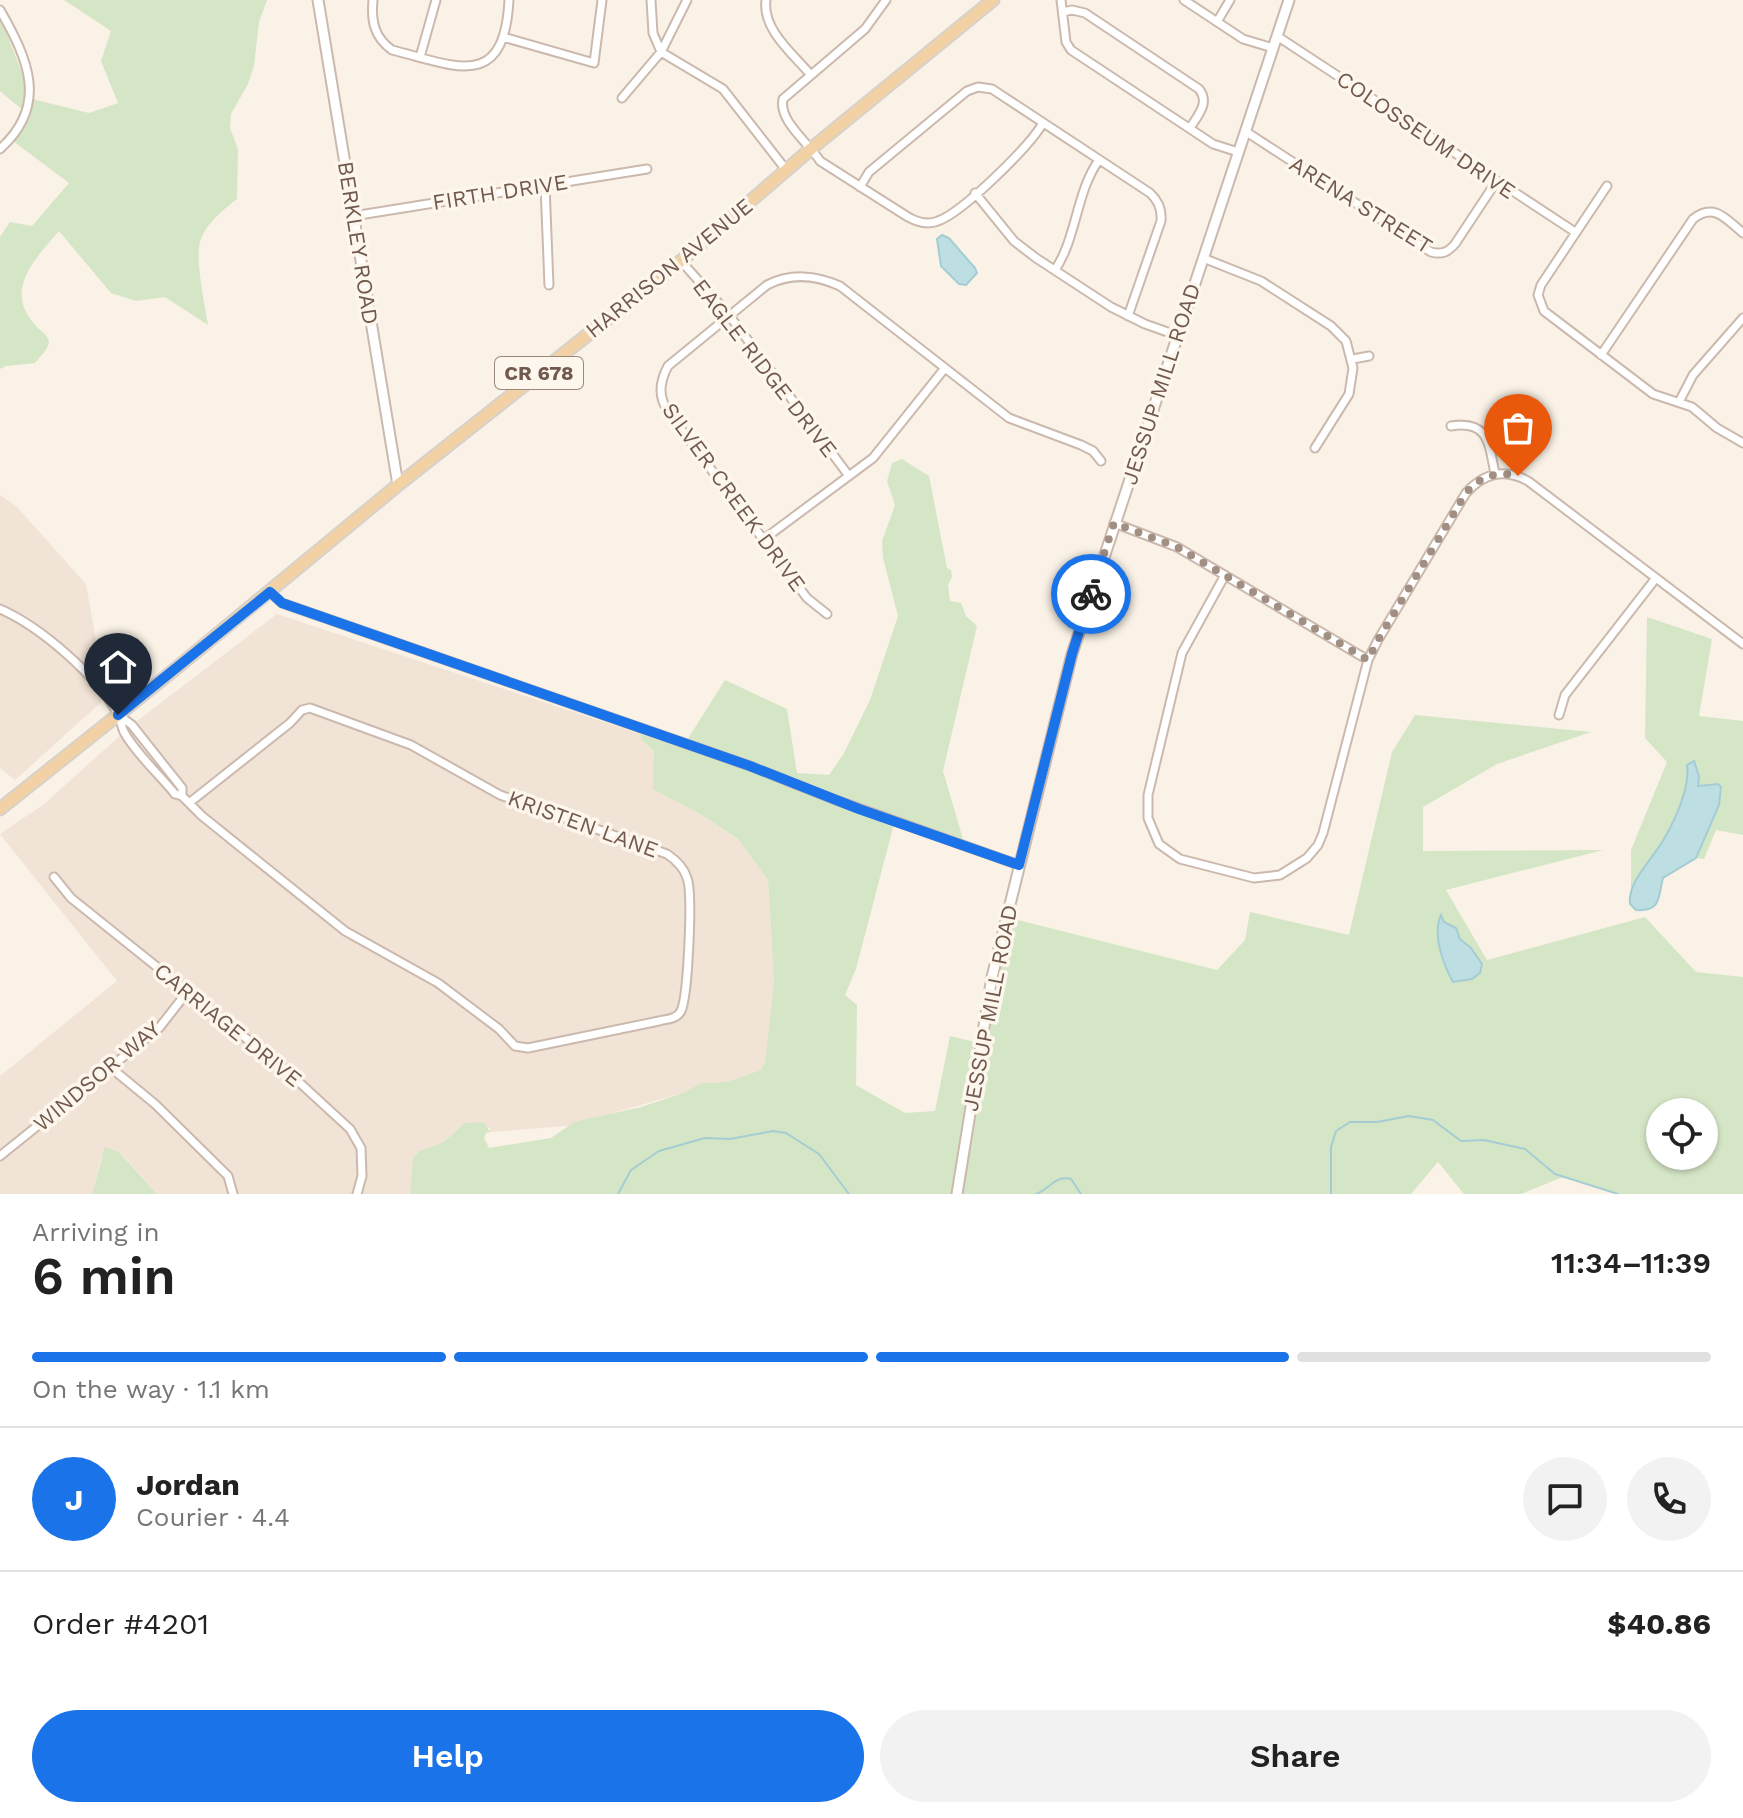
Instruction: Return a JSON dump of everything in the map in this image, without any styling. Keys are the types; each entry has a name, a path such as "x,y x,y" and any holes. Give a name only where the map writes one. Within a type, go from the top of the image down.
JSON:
{"main road":[{"name":"HARRISON AVENUE","path":"118,715 398,485 681,261 812,148 993,0"},
{"name":"CR 678","path":"0,809 118,715"}],"street":[{"name":"BERKLEY ROAD","path":"318,0 398,485"},
{"path":"373,0 373,27 378,37 392,50 464,68 487,62 496,53 503,37 509,0"},
{"path":"420,57 436,0"},
{"path":"503,37 594,63 602,0"},
{"path":"651,0 653,33 661,52 723,89 787,171"},
{"path":"622,98 661,52 687,0"},
{"path":"766,0 765,12 770,25 810,74"},
{"path":"886,0 865,29 810,74 787,95 781,105 788,121 820,161 908,217 922,222 941,220 1026,148 1043,123"},
{"path":"1061,0 1066,42 1071,50 1213,144 1238,152"},
{"path":"1184,0 1247,41 1273,48"},
{"path":"1217,22 1230,0"},
{"name":"JESSUP MILL ROAD","path":"957,1194 985,1012 1072,654 1289,0"},
{"path":"0,10 22,53 30,79 22,123 0,149"},
{"path":"1063,12 1072,10 1085,13 1199,89 1205,98 1204,105 1190,128"},
{"name":"COLOSSEUM DRIVE","path":"1277,36 1575,232"},
{"path":"860,187 869,172 967,91 974,88 992,89 1153,196 1161,211 1160,226 1128,316"},
{"name":"ARENA STREET","path":"1245,131 1431,252 1439,254 1449,251 1455,244 1496,182"},
{"path":"1055,270 1062,258 1088,180 1099,160"},
{"name":"FIRTH DRIVE","path":"353,216 647,169"},
{"path":"545,185 549,285"},
{"path":"1607,186 1544,278 1538,295 1544,311 1653,394 1692,407 1717,428 1743,443"},
{"path":"975,193 1014,241 1055,270 1128,316 1176,335"},
{"path":"1601,355 1693,219 1705,211 1715,212 1743,233"},
{"path":"1203,258 1248,274 1331,326 1346,341 1353,359 1349,394 1315,448"},
{"name":"EAGLE RIDGE DRIVE","path":"681,261 729,315 849,476"},
{"name":"SILVER CREEK DRIVE","path":"827,614 807,598 669,413 660,393 668,366 776,280 804,276 828,280 840,286 1009,418 1081,445 1093,451 1101,461"},
{"path":"1679,402 1693,375 1743,318"},
{"path":"1353,359 1369,356"},
{"path":"764,539 882,448 945,368"},
{"path":"1451,426 1470,425 1481,431 1490,446 1495,474"},
{"path":"1225,575 1182,653 1147,810 1159,844 1170,853 1189,862 1254,878 1280,875 1307,858 1318,845 1368,660 1466,493 1479,480 1508,473 1528,481 1743,644"},
{"path":"1114,523 1177,547 1368,660"},
{"path":"1559,715 1565,695 1656,578"},
{"path":"270,592 282,603 750,766 859,809 1019,865"},
{"name":"KRISTEN LANE","path":"0,609 28,625 63,652 87,676 118,715 132,725 182,788 182,796 189,803 202,816 320,913 345,931 438,983 499,1029 517,1047 528,1048 659,1021 676,1017 681,1011 690,891 687,876 676,861 654,849 495,793 411,745 313,709 303,709 290,723 189,803"},
{"name":"CARRIAGE DRIVE","path":"54,877 71,898 288,1072 350,1129 361,1148 362,1176 357,1194"},
{"name":"WINDSOR WAY","path":"0,1156 159,1028 188,991"},
{"path":"110,1067 155,1104 228,1176 233,1194"}],"shaded area":[{"path":"0,495 16,506 86,584 106,698 15,780 0,768"},
{"path":"277,614 640,734 641,740 654,751 697,812 738,839 768,880 774,981 765,1062 761,1070 726,1082 701,1083 683,1093 567,1126 490,1132 490,1128 465,1124 444,1142 419,1151 413,1158 410,1194 157,1194 121,1153 102,1156 92,1194 0,1194 0,1076 117,981 0,834 44,804 132,725"}],"green space":[{"path":"64,0 267,0 259,22 254,66 231,114 230,128 238,149 237,199 211,223 200,242 200,271 208,325 165,297 136,301 111,293 59,231 31,265 22,289 22,302 28,315 47,336 48,345 35,363 0,369 0,237 10,222 32,226 69,183 13,141 25,112 0,91 0,16 32,99 89,113 118,103 101,61 111,31"},
{"path":"902,459 929,476 947,568 951,570 948,585 950,601 961,603 966,616 977,626 943,771 963,839 896,816 856,969 845,995 857,1005 856,1085 905,1113 935,1111 950,1036 979,1043 1006,917 1217,970 1245,940 1250,912 1349,935 1392,752 1415,715 1591,732 1497,764 1423,807 1423,851 1603,850 1446,890 1487,960 1645,917 1696,972 1743,977 1743,1194 1620,1194 1563,1177 1521,1194 1464,1194 1438,1162 1411,1194 410,1194 413,1158 419,1151 444,1142 465,1123 484,1122 490,1132 484,1138 489,1148 551,1138 574,1122 641,1107 683,1093 701,1083 726,1082 761,1070 765,1062 774,981 768,880 738,839 697,812 653,789 654,751 641,740 640,734 682,748 725,680 787,709 797,773 829,775 844,753 870,700 898,616 883,558 882,541 895,505 887,481 892,463"},
{"path":"1647,617 1712,639 1699,716 1743,721 1743,835 1716,830 1704,859 1696,858 1719,805 1722,789 1718,784 1698,786 1687,767 1684,796 1677,813 1631,889 1631,850 1667,762 1645,738"},
{"path":"105,1147 120,1153 157,1194 92,1194"}],"water":[{"path":"942,235 949,238 975,268 977,273 966,285 959,284 941,266 937,239"},
{"path":"1694,761 1699,776 1698,786 1718,784 1721,787 1719,805 1696,858 1663,878 1655,906 1636,910 1630,904 1633,887 1674,821 1684,792 1687,765"},
{"path":"1441,915 1444,922 1456,928 1460,939 1482,964 1480,973 1472,979 1453,982 1449,975 1438,940"}],"waterway":[{"path":"1331,1194 1331,1147 1336,1131 1350,1122 1377,1122 1409,1116 1433,1120 1461,1141 1484,1140 1525,1149 1555,1174 1618,1194"},
{"path":"618,1194 631,1170 659,1151 705,1138 730,1139 773,1131 786,1133 819,1154 849,1194"},
{"path":"1036,1194 1065,1178 1071,1179 1081,1194"}],"way so far":[{"path":"1091,594 1114,523 1177,547 1368,660 1466,493 1486,476 1508,473 1518,476"}],"route":[{"path":"118,715 270,592 282,603 750,766 859,809 1019,865 1072,654 1091,594"}]}
